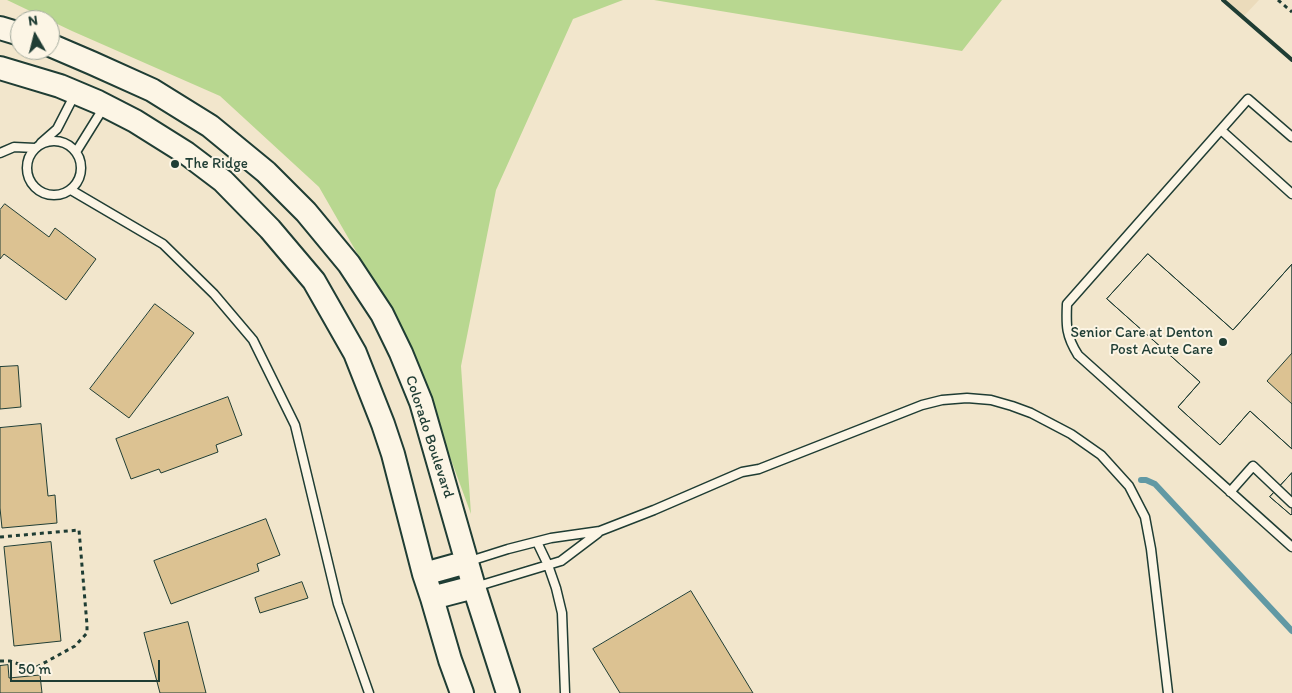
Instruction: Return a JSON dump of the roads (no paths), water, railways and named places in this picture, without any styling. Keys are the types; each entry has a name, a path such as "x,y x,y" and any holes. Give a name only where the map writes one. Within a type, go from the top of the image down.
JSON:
{"street":[{"name":"Colorado Boulevard","path":"60,49 152,90 210,126 266,172 306,212 350,264 382,314 401,353 421,402 474,587 508,693"},
{"path":"76,92 92,63"},
{"path":"0,68 60,86 105,105 135,121 186,153 223,181 270,229 314,282 355,353 383,424 393,454 424,574 462,693"},
{"path":"105,105 122,76"},
{"path":"424,574 467,562"},
{"path":"432,598 474,587"}],"lane":[{"path":"0,153 14,147 37,147 46,142 63,142 76,152 82,168 76,184 70,190 62,194 44,193 30,182 27,164 30,155 37,147 57,129 76,92"},
{"path":"1292,137 1248,99 1067,304 1066,326 1070,343 1078,355 1292,547"},
{"path":"76,152 105,105"},
{"path":"1221,130 1292,194"},
{"path":"70,190 163,244 214,294 252,340 296,425 338,604 369,693"},
{"path":"474,587 561,561 600,532 742,472 759,469 922,405 942,400 967,398 990,400 1031,413 1071,434 1101,455 1129,486 1145,517 1151,549 1168,693"},
{"path":"1230,492 1253,466 1292,503"},
{"path":"467,562 551,538 600,532"},
{"path":"537,542 548,564 562,613 565,693"}],"waterway":[{"path":"1141,480 1155,484 1292,631"}],"railway":[{"path":"1223,0 1292,60"}],"place":[{"name":"The Ridge","path":"175,164"},
{"name":"Senior Care at Denton Post Acute Care","path":"1223,342"}]}
